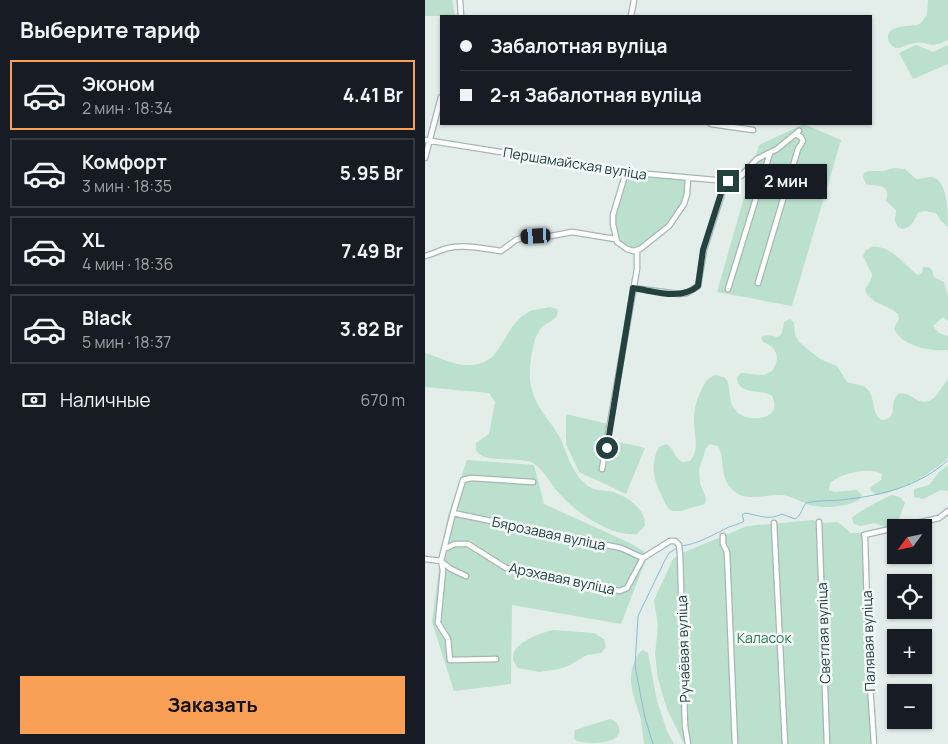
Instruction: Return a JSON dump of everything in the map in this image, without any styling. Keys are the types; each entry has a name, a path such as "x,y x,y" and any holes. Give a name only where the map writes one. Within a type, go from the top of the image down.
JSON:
{"street":[{"path":"460,0 461,15"},
{"path":"631,15 634,0"},
{"path":"425,158 427,140 440,101"},
{"path":"718,125 753,130"},
{"path":"633,288 683,294 695,288 699,282 703,250 725,181 741,176 757,159 770,153 798,133 803,141 798,149 758,283"},
{"name":"Першамайская вуліца","path":"427,140 626,172 725,181"},
{"path":"728,289 770,153"},
{"path":"615,239 613,215 626,172"},
{"path":"425,256 447,248 461,247 501,251 516,240 525,237 551,236 572,232 615,239 627,249 637,251 663,233 680,210 685,199 688,178"},
{"path":"602,469 638,261 637,251"},
{"path":"496,659 449,660 448,639 438,623 443,570 441,561 453,513 462,482 465,478 533,482"},
{"name":"Палявая вуліца","path":"874,744 864,537 939,518 948,511"},
{"name":"Бярозавая вуліца","path":"453,513 617,547 643,558"},
{"name":"Светлая вуліца","path":"819,522 827,744"},
{"path":"774,523 785,744"},
{"path":"723,536 723,544 727,552 735,744"},
{"name":"Ручаёвая вуліца","path":"643,558 671,541 675,541 679,549 685,726 688,744"},
{"name":"Арэхавая вуліца","path":"444,549 455,544 468,544 510,569 617,590 627,588 643,558"},
{"path":"425,559 441,561 465,576"}],"green space":[{"path":"425,0 452,0 455,15 425,16"},
{"path":"928,0 948,0 948,40 933,45 915,43 900,48 895,48 891,45 888,37 889,33 896,28 920,24 927,15"},
{"path":"916,45 933,52 948,45 948,64 913,79 899,53"},
{"path":"802,125 806,125 841,140 792,306 717,292 759,145"},
{"path":"894,168 905,169 916,179 932,177 937,179 944,190 946,198 948,227 936,213 924,211 918,213 908,227 902,229 898,227 895,221 896,210 886,201 887,191 885,188 866,184 863,177 864,173 869,171 883,171"},
{"path":"627,174 687,180 683,200 678,211 659,234 635,249 630,249 619,242 614,219"},
{"path":"872,247 879,247 891,252 918,275 922,273 923,267 929,267 934,277 944,282 948,296 948,321 943,317 933,326 939,333 948,336 948,350 925,349 903,339 894,328 899,319 898,314 875,301 867,294 865,289 871,280 872,274 863,256 866,250"},
{"path":"550,307 557,309 557,315 539,331 534,342 531,358 530,380 534,396 559,436 574,470 582,481 594,489 619,494 635,504 643,514 645,526 637,534 616,531 593,521 573,507 533,463 488,458 481,455 476,450 476,443 489,434 495,402 489,393 425,387 425,353 458,364 470,365 481,363 495,353 517,321 524,315 533,310"},
{"path":"790,319 794,323 795,335 799,342 820,359 837,366 847,382 868,389 876,413 882,420 887,419 892,414 895,398 898,394 907,395 921,402 929,401 935,397 948,380 948,458 915,481 895,490 877,495 870,490 871,487 881,480 882,474 862,471 847,474 830,483 829,490 834,492 857,490 862,495 859,500 841,506 822,507 781,495 745,497 740,495 726,481 718,446 710,444 706,448 699,470 700,483 706,498 705,504 681,511 672,511 664,501 654,477 654,459 659,447 666,444 682,462 690,461 696,446 694,419 696,403 706,382 715,375 724,377 727,380 733,408 741,415 748,418 756,418 769,415 773,410 774,404 772,396 741,387 737,378 741,373 764,375 772,371 777,357 772,347 763,342 761,337 766,335 779,336 783,330 784,322"},
{"path":"566,414 608,424 606,439 645,448 626,494 579,472 566,444"},
{"path":"467,460 534,465 544,504 630,543 648,554 621,624 512,605 511,684 454,691 432,622 448,515"},
{"path":"948,465 948,491 941,490 923,499 914,497 914,489 929,485 939,472"},
{"path":"892,495 900,497 905,503 899,519 887,519 887,528 874,523 860,526 854,524 852,518"},
{"name":"Каласок","path":"813,520 821,523 838,522 851,533 862,533 864,535 874,744 684,744 667,709 658,679 655,654 658,626 654,600 673,559 680,554 747,526"},
{"path":"553,630 594,633 604,639 606,647 601,653 587,655 559,669 539,672 518,668 513,660 513,654 517,648 523,642 539,634"},
{"path":"643,650 648,653 657,701 667,731 674,744 644,744 641,720 631,685 632,670 638,654"},
{"path":"610,719 617,723 619,729 616,738 593,743 575,740 575,730"}],"waterway":[{"path":"680,546 699,541 741,523 744,521 742,515 745,513 763,517 782,514 795,519 806,503 870,496 898,489 924,477 948,460"},
{"path":"653,744 645,718 635,666 638,616 669,553 677,548"}],"route":[{"path":"607,448 611,414 633,288 683,294 698,286 703,250 725,181 728,181"}]}
